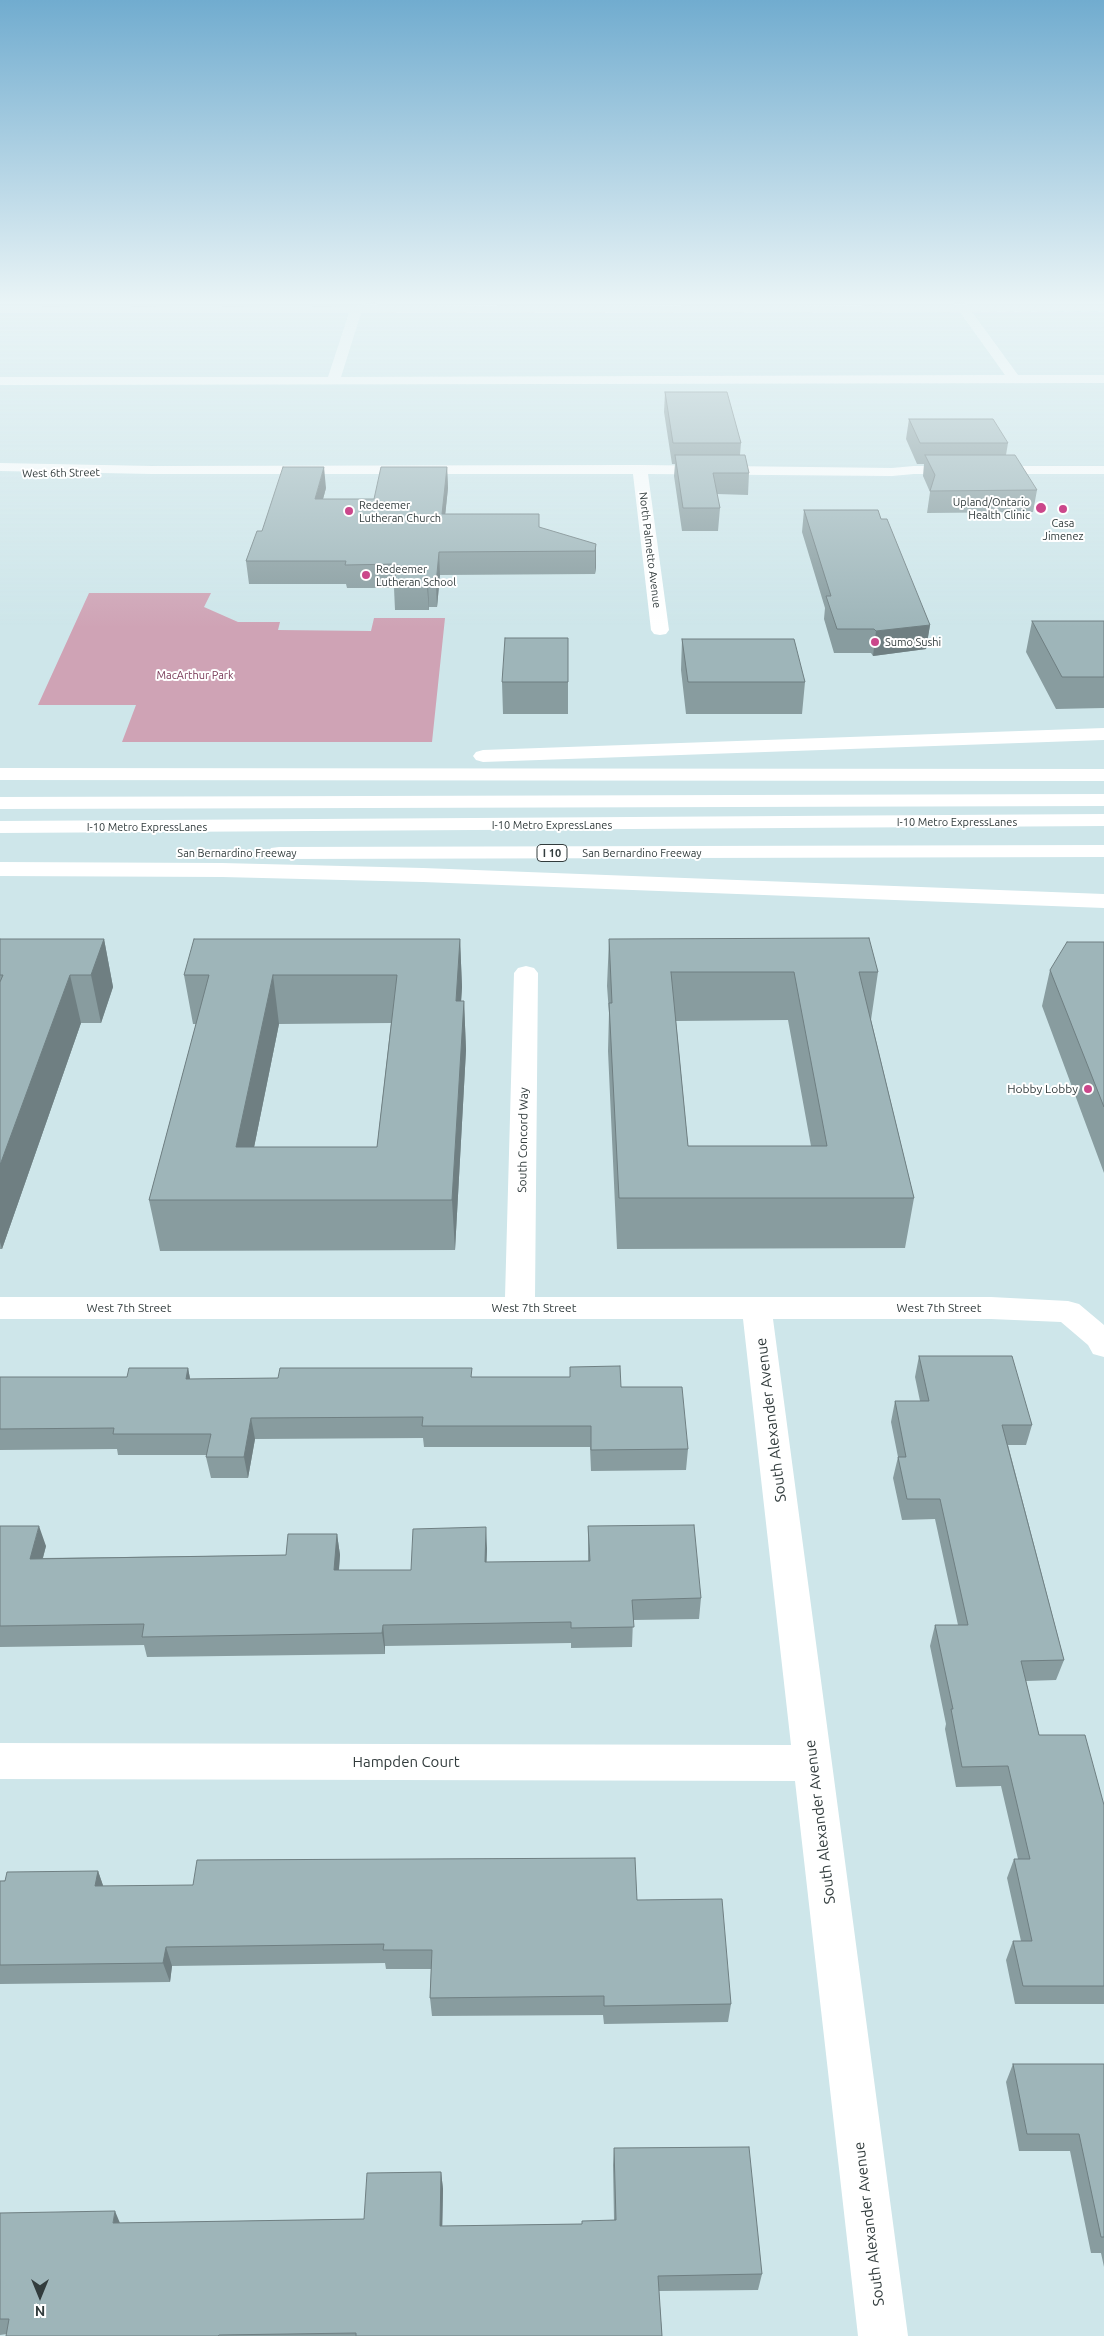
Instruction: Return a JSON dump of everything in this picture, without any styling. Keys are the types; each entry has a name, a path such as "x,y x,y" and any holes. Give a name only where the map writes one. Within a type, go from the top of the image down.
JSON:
{"main road":[{"name":"West 6th Street","path":"1,470 68,474 152,470 892,472 914,470 1104,470"},
{"name":"North Palmetto Avenue","path":"640,470 660,630"},
{"name":"West 6th Street","path":"892,472 918,476 1104,477"},
{"path":"35,774 115,761 395,759 1104,734"},
{"path":"0,774 1104,777"},
{"path":"458,801 1104,777"},
{"name":"I-10 Metro ExpressLanes","path":"0,802 1104,800"},
{"name":"I-10 Metro ExpressLanes","path":"0,827 324,827 1104,820"},
{"path":"324,827 683,853"},
{"name":"San Bernardino Freeway","path":"0,853 1104,851"},
{"path":"0,869 222,870 423,874 1104,901"},
{"name":"South Concord Way","path":"520,1307 526,973"},
{"name":"West 7th Street","path":"0,1308 991,1308 1068,1312 1100,1338 1104,1346"},
{"name":"South Alexander Avenue","path":"757,1309 883,2336"},
{"name":"Hampden Court","path":"0,1761 812,1763"}],"green space":[{"name":"MacArthur Park","path":"89,593 211,593 204,607 238,622 280,622 278,630 371,631 374,618 445,618 432,742 122,742 136,705 38,705"}],"building":[{"path":"668,410 732,410 741,443 673,443"},
{"path":"909,419 993,419 1008,443 920,443"},
{"path":"675,455 745,455 749,473 713,473 720,508 683,508"},
{"path":"925,455 1015,455 1037,490 930,491 935,475"},
{"path":"283,467 324,467 315,499 374,499 381,467 447,467 442,514 539,514 539,527 596,544 595,551 439,552 436,584 428,584 427,586 394,586 397,564 345,565 346,561 246,561 257,531 262,531"},
{"path":"804,510 878,510 881,519 887,519 930,625 876,631 874,629 837,629 826,596 831,596"},
{"path":"1032,621 1104,621 1104,677 1062,677"},
{"path":"505,638 568,638 568,682 502,682"},
{"path":"682,639 794,639 805,682 688,682"},
{"path":"869,938 878,972 859,972 914,1198 619,1198 609,1003 612,1003 609,939","holes":["671,972 794,972 827,1146 688,1146"]},
{"path":"0,939 104,939 91,975 70,975 0,1165 0,982 3,975 0,975"},
{"path":"194,939 460,939 456,1001 464,1001 452,1200 149,1200 209,975 184,975","holes":["273,975 397,975 377,1147 236,1147"]},
{"path":"1067,942 1104,942 1104,1107 1050,970"},
{"path":"919,1356 1012,1356 1032,1425 1002,1425 1064,1660 1021,1661 1039,1735 1085,1735 1104,1805 1104,1986 1023,1986 1013,1941 1032,1941 1014,1859 1030,1859 1008,1766 962,1767 951,1709 953,1709 935,1625 968,1625 940,1499 907,1499 898,1457 906,1457 895,1401 929,1401"},
{"path":"620,1366 621,1387 682,1387 688,1449 591,1450 591,1426 422,1426 423,1417 251,1418 244,1457 206,1457 211,1434 113,1434 114,1428 0,1429 0,1377 127,1377 129,1368 188,1368 186,1379 278,1378 280,1368 472,1368 471,1377 570,1377 570,1367"},
{"path":"694,1525 701,1598 632,1600 634,1627 571,1628 571,1622 383,1625 382,1633 142,1637 144,1624 0,1626 0,1526 39,1526 30,1559 286,1555 288,1534 337,1534 334,1570 411,1570 413,1529 486,1527 485,1562 590,1561 588,1526"},
{"path":"635,1858 637,1900 722,1899 731,2004 604,2006 604,1996 430,1998 432,1950 383,1950 384,1944 166,1947 163,1963 0,1965 0,1881 5,1881 7,1872 98,1871 95,1886 193,1885 197,1860"},
{"path":"1013,2064 1104,2064 1104,2237 1101,2237 1079,2134 1027,2134"},
{"path":"749,2147 762,2274 658,2276 662,2336 356,2336 356,2333 218,2336 6,2336 9,2319 0,2319 0,2213 115,2211 113,2223 364,2219 367,2173 441,2172 440,2226 582,2224 582,2221 616,2220 614,2148"}],"place":[{"name":"Upland/Ontario Health Clinic","path":"1041,508"},
{"name":"Casa Jimenez","path":"1063,509"},
{"name":"Redeemer Lutheran Church","path":"349,511"},
{"name":"Redeemer Lutheran School","path":"366,575"},
{"name":"Sumo Sushi","path":"875,642"},
{"name":"Hobby Lobby","path":"1088,1089"}]}
